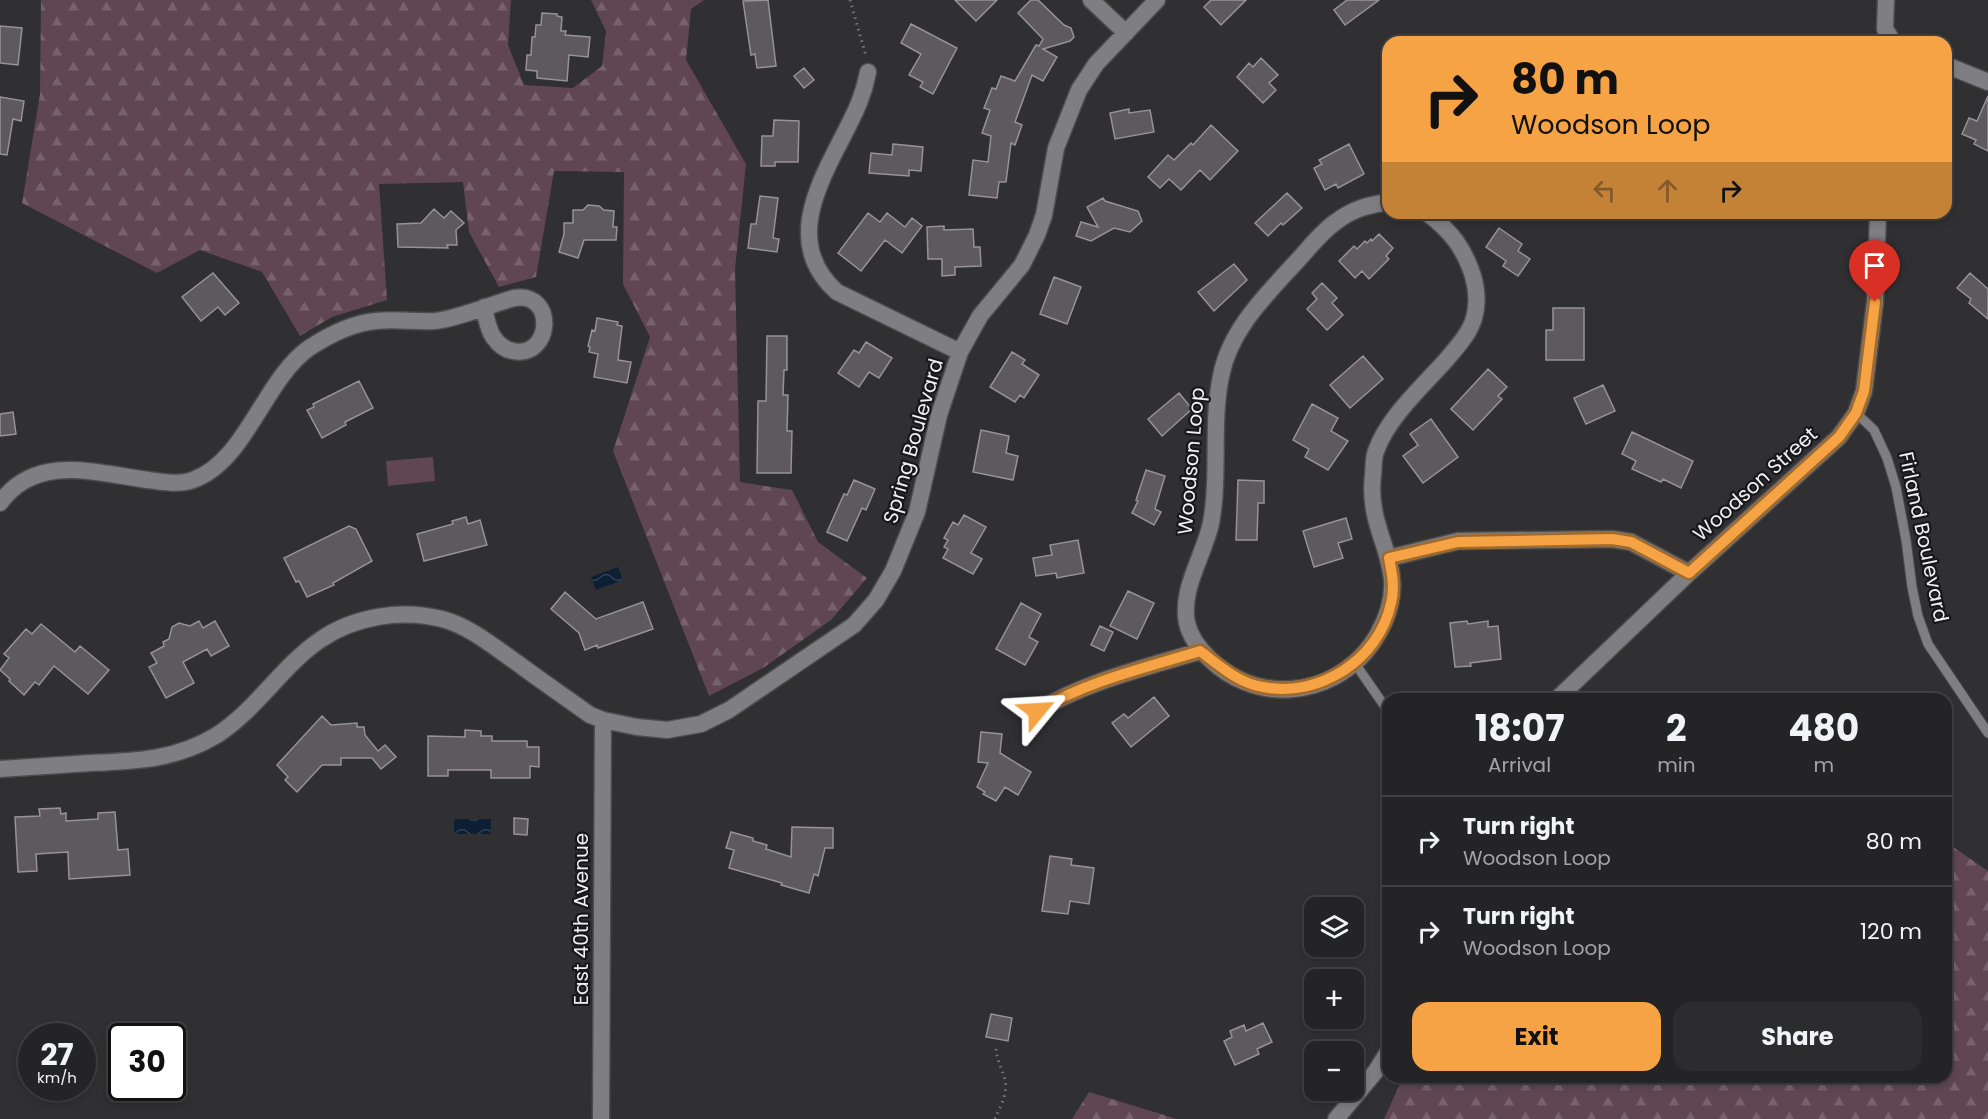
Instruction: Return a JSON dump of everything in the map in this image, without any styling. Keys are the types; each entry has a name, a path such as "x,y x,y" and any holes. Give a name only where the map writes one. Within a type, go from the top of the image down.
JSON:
{"street":[{"path":"1091,0 1126,33"},
{"name":"Spring Boulevard","path":"0,769 153,759 184,750 216,735 245,713 321,639 350,624 379,616 410,615 442,620 469,631 590,715 603,720 637,728 667,730 701,724 729,710 854,625 876,600 893,571 917,512 939,415 960,352 980,316 1031,251 1044,215 1053,159 1064,123 1079,90 1090,72 1157,0"},
{"path":"1887,0 1888,36"},
{"path":"1952,67 1988,82"},
{"path":"868,72 859,105 816,191 809,220 812,252 823,277 837,292 960,352"},
{"name":"Woodson Loop","path":"1382,203 1365,205 1336,221 1310,247 1253,309 1232,344 1221,375 1215,426 1211,520 1207,539 1188,591 1187,623 1200,651 1244,682 1278,690 1318,684 1354,663 1375,639 1388,617 1393,587 1389,558 1373,512 1372,483 1375,452 1390,424 1459,345 1474,320 1478,292 1467,259 1446,228 1435,219"},
{"name":"Woodson Street","path":"1563,693 1689,573 1839,437 1856,413 1864,391 1875,302 1878,219"},
{"path":"0,503 9,491 27,478 47,471 70,470 171,483 191,480 210,472 225,459 286,371 307,349 340,329 374,321 437,321 484,307"},
{"path":"1389,558 1458,542 1612,539 1631,542 1689,573"},
{"path":"1037,711 1053,701 1107,679 1200,651"},
{"name":"East 40th Avenue","path":"601,1119 603,720"},
{"path":"1336,1119 1382,1062"}],"lane":[{"name":"Firland Boulevard","path":"1856,413 1874,430 1887,458 1904,529 1918,616 1928,644 1988,733"},
{"path":"1354,663 1382,703"}],"path":[{"path":"850,0 868,72"},
{"path":"995,1119 1006,1088 1005,1079 996,1059 996,1047"}],"green space":[{"path":"41,0 511,0 508,45 524,85 573,88 602,66 606,31 591,0 704,0 691,9 686,60 746,164 735,269 740,482 792,490 818,542 867,578 831,620 763,668 709,696 613,451 650,337 623,284 624,172 554,171 536,277 499,287 469,232 463,182 379,184 387,300 332,317 300,336 262,272 200,250 157,273 22,203 40,94"},
{"path":"433,457 435,481 388,486 386,461"},
{"path":"1952,846 1988,871 1988,1119 1384,1119 1400,1083 1952,1083"},
{"path":"1089,1092 1177,1119 1072,1119"}],"water":[{"path":"618,567 623,580 596,590 591,577"},
{"path":"454,819 491,819 491,834 454,834"}],"building":[{"path":"768,0 776,66 757,68 755,54 751,55 743,1"},
{"path":"955,0 997,0 976,21"},
{"path":"1031,0 1038,0 1064,25 1071,28 1074,37 1070,41 1043,49 1057,57 1043,81 1032,75 1015,122 1022,125 1015,145 1011,143 1006,182 999,182 997,198 969,195 973,160 988,162 991,136 982,133 990,110 984,108 992,88 996,89 1001,76 1015,81 1036,45 1039,46 1043,39 1018,13"},
{"path":"1211,0 1246,0 1221,25 1204,7"},
{"path":"1347,0 1379,0 1345,25 1334,10"},
{"path":"542,13 557,14 562,17 561,31 566,31 565,35 590,37 588,57 569,55 567,81 537,78 537,71 526,70 527,55 531,55 532,37 535,37 536,25 541,25"},
{"path":"911,24 957,48 933,94 920,87 923,82 909,75 921,54 901,43"},
{"path":"0,26 22,28 18,65 0,63"},
{"path":"1261,58 1278,75 1269,83 1276,90 1263,103 1237,77 1249,63 1253,67"},
{"path":"804,68 814,80 804,88 794,76"},
{"path":"1988,96 1988,151 1974,144 1976,140 1962,134 1969,118 1977,121"},
{"path":"0,97 24,101 21,121 13,119 7,155 0,154"},
{"path":"1129,109 1129,113 1150,110 1154,132 1115,139 1110,113"},
{"path":"774,120 799,121 798,162 775,162 775,166 761,166 762,136 773,136"},
{"path":"1211,125 1238,151 1210,180 1200,170 1181,190 1169,179 1160,188 1148,177 1168,155 1174,160 1191,143 1193,145"},
{"path":"893,144 923,147 921,171 909,170 909,176 869,173 871,153 892,155"},
{"path":"1349,144 1364,174 1338,188 1336,184 1325,190 1314,168 1322,164 1319,160"},
{"path":"1287,193 1302,208 1268,236 1255,223"},
{"path":"760,196 778,198 773,238 779,239 777,252 748,248 751,224 756,224"},
{"path":"1103,198 1105,201 1138,211 1142,221 1130,232 1114,228 1091,241 1076,236 1081,222 1098,227 1087,207"},
{"path":"588,205 614,211 613,227 617,227 616,240 584,240 578,258 559,252 564,234 564,223 573,223 573,210 583,210"},
{"path":"434,209 444,218 451,211 464,223 456,230 457,245 447,245 448,248 398,247 397,224 421,223"},
{"path":"868,213 880,222 887,213 905,227 912,218 922,226 902,253 885,240 861,271 838,253"},
{"path":"944,226 944,230 973,229 974,247 980,247 981,266 955,267 955,275 942,276 942,259 928,259 927,227"},
{"path":"1499,228 1522,244 1518,251 1530,259 1518,276 1503,266 1506,261 1486,247"},
{"path":"1379,234 1393,248 1386,256 1389,259 1369,279 1362,271 1355,278 1339,261 1354,246 1357,249 1365,241 1367,243 1371,239 1372,241"},
{"path":"1234,264 1247,280 1214,311 1198,292"},
{"path":"213,273 239,303 225,315 218,307 201,321 182,297"},
{"path":"1970,273 1988,289 1988,319 1969,303 1971,299 1957,288"},
{"path":"1054,277 1081,287 1067,324 1040,314"},
{"path":"1322,283 1337,298 1332,303 1343,315 1327,330 1307,309 1317,299 1312,293"},
{"path":"1553,308 1584,308 1584,360 1546,360 1546,330 1553,330"},
{"path":"597,318 618,322 617,325 622,326 618,360 631,362 627,383 594,377 598,354 589,352 590,347 588,346 592,330 595,331"},
{"path":"767,336 787,336 787,370 784,370 783,395 788,395 787,431 792,431 791,473 757,473 758,401 766,401"},
{"path":"866,342 892,358 879,378 869,372 859,387 838,373 854,350 859,353"},
{"path":"1012,352 1025,360 1022,364 1039,375 1024,398 1020,395 1015,402 990,387"},
{"path":"1363,356 1383,379 1350,408 1330,385"},
{"path":"1488,369 1507,387 1498,396 1502,399 1473,430 1451,409"},
{"path":"359,381 373,408 345,422 346,425 322,438 307,410 314,407 313,404"},
{"path":"1603,385 1615,411 1586,424 1574,398"},
{"path":"1179,393 1192,409 1162,436 1148,419"},
{"path":"1312,404 1338,418 1331,431 1348,441 1328,470 1305,457 1309,449 1293,440"},
{"path":"13,412 16,434 0,436 0,414"},
{"path":"1431,419 1458,457 1423,483 1403,456 1418,445 1410,434"},
{"path":"981,430 1009,436 1006,453 1018,456 1013,480 973,472"},
{"path":"1632,432 1693,461 1681,488 1663,479 1661,482 1632,469 1636,461 1622,454"},
{"path":"1146,470 1165,476 1155,509 1161,512 1154,525 1132,513 1138,501 1136,500"},
{"path":"854,480 875,489 866,510 862,508 847,541 827,532 844,494 847,495"},
{"path":"1238,480 1264,481 1264,503 1258,503 1257,540 1236,540"},
{"path":"964,515 986,527 971,553 982,559 973,574 943,558 948,549 944,547 948,540 944,538 953,522 958,525"},
{"path":"466,517 468,524 480,520 487,545 424,561 417,534 453,524 452,521"},
{"path":"1346,518 1352,539 1338,543 1343,558 1314,567 1303,531"},
{"path":"349,526 356,529 372,561 333,583 334,585 307,597 299,581 296,582 284,558"},
{"path":"1078,540 1084,573 1057,578 1056,573 1036,576 1033,558 1052,555 1050,545"},
{"path":"1128,591 1154,603 1137,639 1110,626"},
{"path":"565,592 596,619 643,602 653,629 598,648 597,645 585,650 579,633 551,609"},
{"path":"1021,603 1041,614 1029,637 1038,642 1025,665 996,649"},
{"path":"199,621 203,628 215,621 229,646 211,656 207,649 183,662 194,683 166,698 149,667 157,663 151,653 164,646 163,642 169,639 172,627 179,623 190,626"},
{"path":"1467,621 1468,624 1488,621 1488,627 1498,626 1501,659 1455,667 1450,623"},
{"path":"41,624 75,652 80,646 109,670 88,694 54,666 39,685 35,682 24,695 0,670 9,658 4,654 26,629 32,634"},
{"path":"1100,626 1113,632 1104,651 1091,645"},
{"path":"1154,697 1169,716 1131,747 1112,723 1124,714 1128,718"},
{"path":"322,716 331,725 357,723 357,727 364,727 365,735 378,751 385,745 396,757 381,769 372,758 341,758 341,765 322,765 297,792 285,780 288,777 277,765"},
{"path":"465,730 481,731 481,736 492,736 492,741 527,741 527,747 539,747 539,767 530,766 530,778 491,778 491,770 448,770 448,776 428,776 428,736 465,737"},
{"path":"981,732 1002,734 1000,753 1031,772 1018,795 1005,787 996,801 983,794 985,792 977,787 988,763 978,762"},
{"path":"60,808 61,814 66,813 66,821 98,819 98,813 115,812 118,850 128,849 130,875 69,879 68,852 36,854 37,871 18,872 15,817 40,816 39,809"},
{"path":"514,818 528,819 527,835 514,834"},
{"path":"792,827 833,828 833,848 825,848 818,876 814,874 809,893 729,868 734,850 726,848 731,832 753,838 753,841 767,845 766,849 791,857"},
{"path":"1050,856 1072,859 1071,865 1094,868 1089,904 1070,901 1068,914 1042,911"},
{"path":"991,1014 1012,1018 1008,1041 986,1037"},
{"path":"1263,1023 1272,1042 1257,1049 1259,1054 1235,1065 1224,1041 1232,1037 1230,1031 1244,1025 1246,1031"}],"route":[{"path":"1037,711 1053,701 1107,679 1200,651 1232,675 1244,682 1261,687 1278,690 1318,684 1352,665 1375,639 1388,617 1393,587 1389,558 1427,548 1458,542 1612,539 1631,542 1689,573 1839,437 1856,413 1864,391 1875,302"}]}
